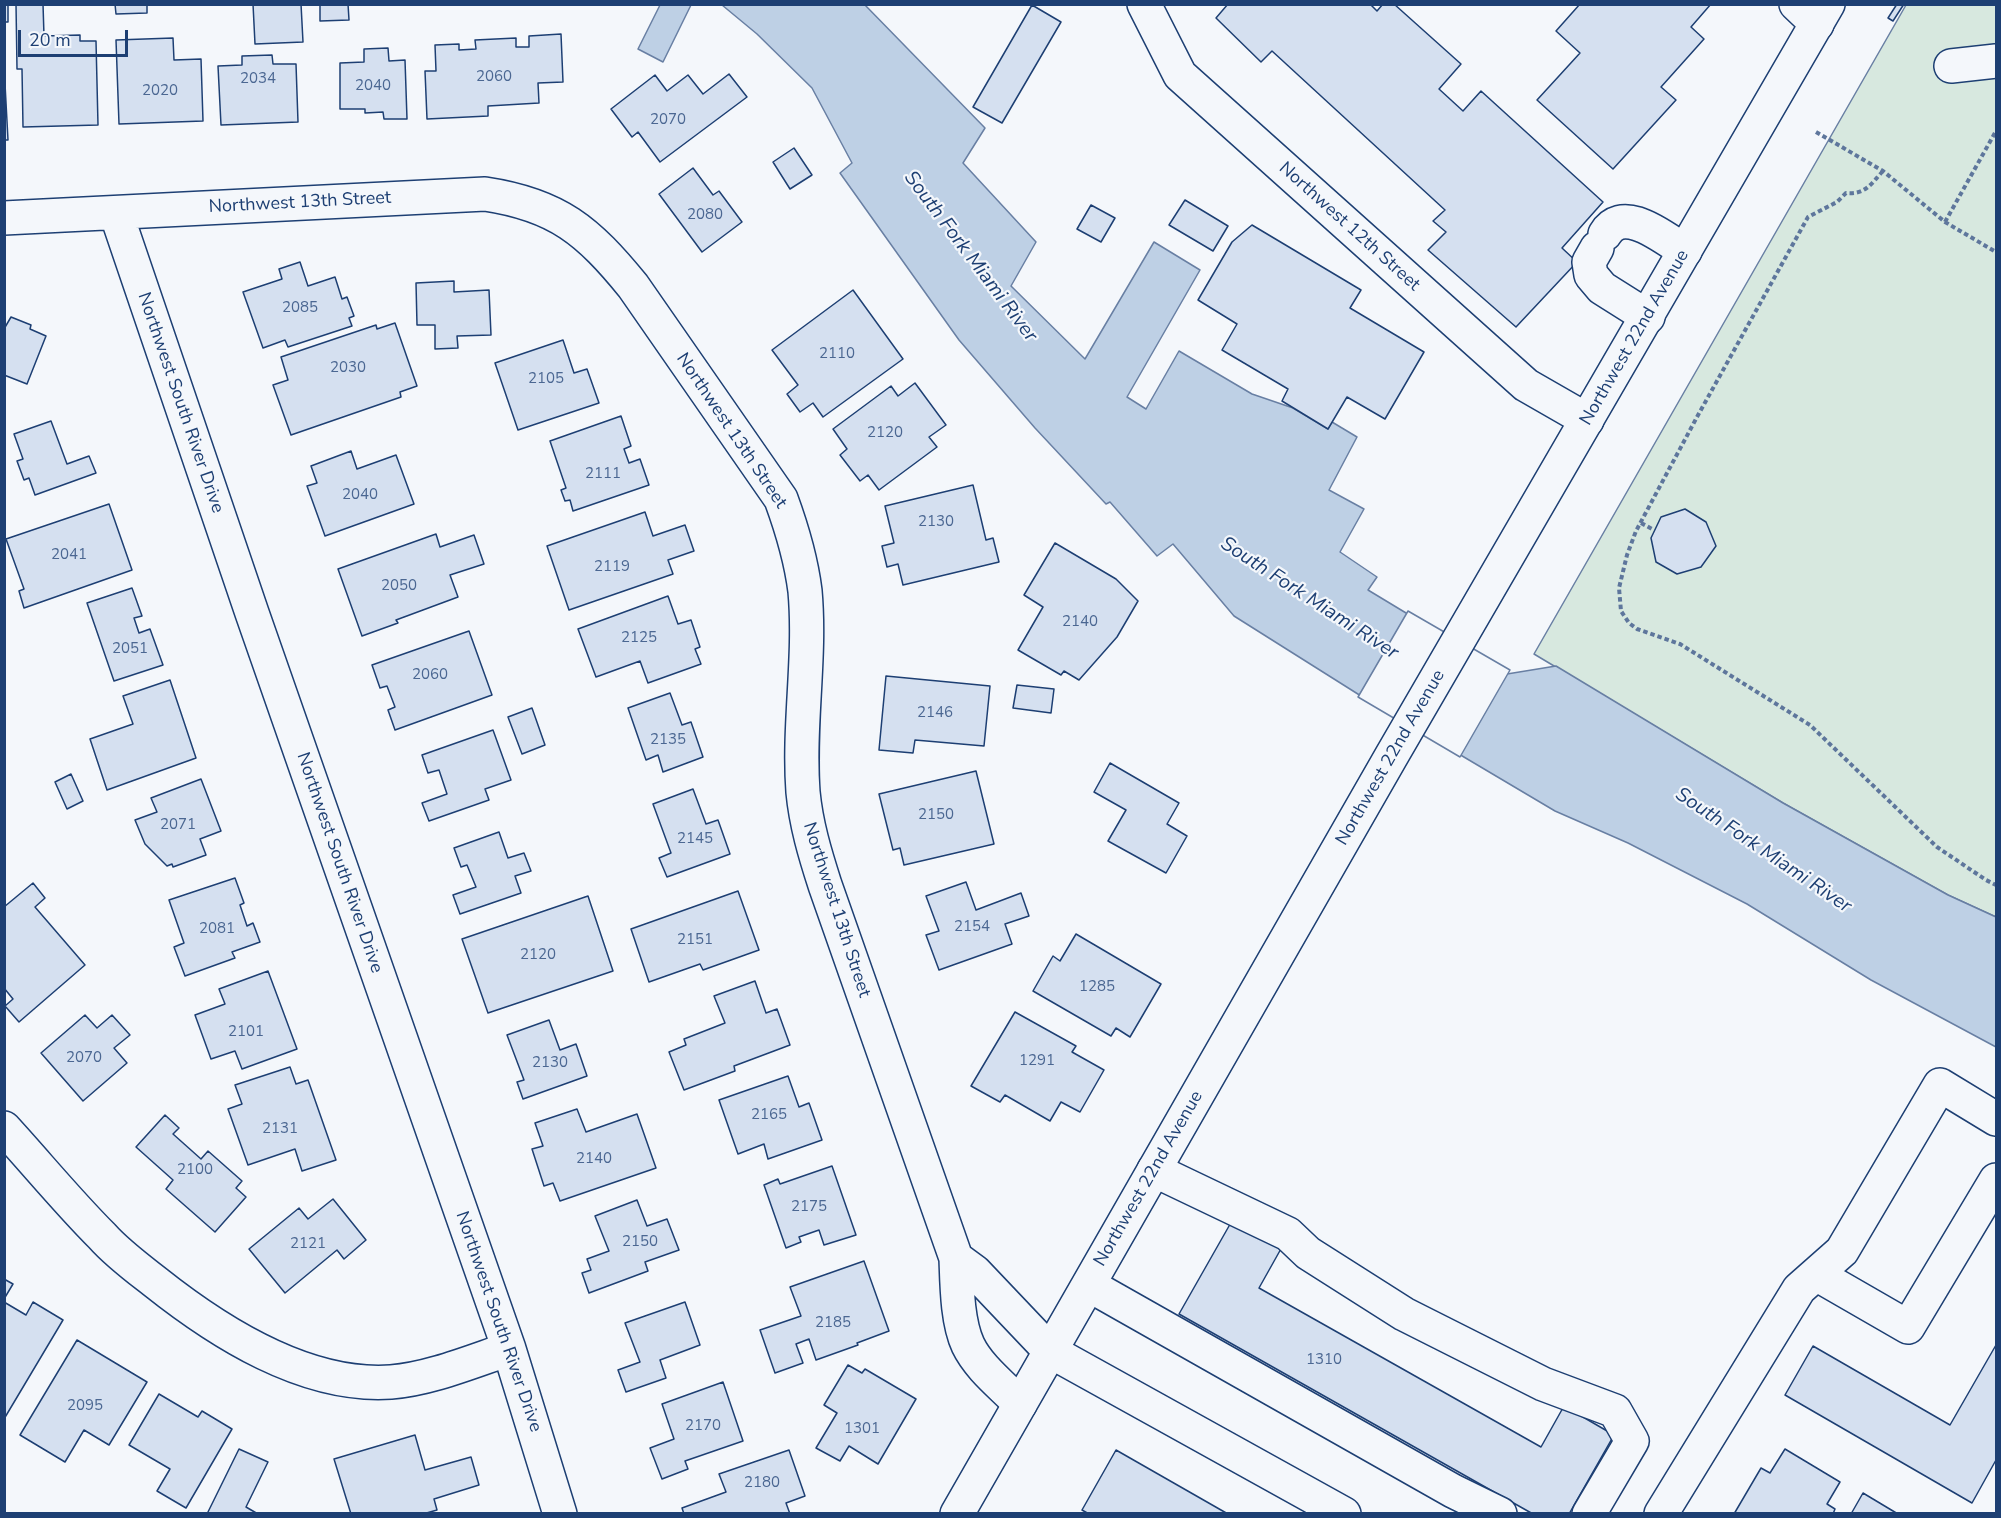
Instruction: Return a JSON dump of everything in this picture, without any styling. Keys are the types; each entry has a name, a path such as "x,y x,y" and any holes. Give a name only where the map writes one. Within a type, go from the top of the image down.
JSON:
{"street":[{"name":"Northwest 12th Street","path":"1144,4 1180,75 1526,385 1587,420"},
{"name":"Northwest 22nd Avenue","path":"957,1514 1392,755 1648,317 1814,11"},
{"path":"1952,66 1996,61"},
{"name":"Northwest 13th Street","path":"4,218 485,194 529,203 558,215 582,231 606,253 633,286 781,499 795,537 805,591 806,659 802,762 807,826 825,885 956,1258 958,1297 968,1344 979,1362 1020,1404"},
{"name":"Northwest South River Drive","path":"116,213 252,613 509,1349 560,1514"},
{"path":"1648,317 1602,288 1591,275 1589,261 1608,228 1621,221 1638,223 1685,251"},
{"path":"1661,1514 1799,1289 1842,1251 1940,1085 1996,1119"},
{"path":"4,1128 103,1238 139,1269 214,1325 260,1351 307,1370 332,1377 392,1382 423,1376 509,1349"},
{"path":"1154,1170 1288,1234 1308,1253 1404,1314 1543,1384 1615,1411 1632,1441 1589,1514"},
{"path":"1816,1274 1908,1327 1996,1180"},
{"path":"956,1258 975,1272 1050,1351 1344,1514"},
{"path":"1089,1284 1453,1491 1500,1514"}],"path":[{"path":"1945,222 1996,131"},
{"path":"1816,132 1883,171 1945,222 1996,252"},
{"path":"1883,171 1866,190 1856,194 1846,193 1837,202 1808,217 1641,523 1627,555 1619,588 1621,611 1629,623 1644,632 1680,644 1810,725 1937,847 1996,885"},
{"path":"1641,523 1654,530"}],"shaded area":[{"path":"1906,5 1996,5 1996,917 1948,895 1783,803 1534,654"}],"water":[{"path":"660,5 691,5 663,62 638,49"},
{"name":"South Fork Miami River","path":"722,5 865,5 985,128 963,163 1036,242 1011,286 1085,359 1154,242 1200,270 1127,397 1146,409 1179,351 1252,394 1293,408 1328,429 1332,422 1357,437 1329,490 1364,509 1340,552 1377,577 1368,590 1507,674 1556,666 1783,803 1948,895 1996,917 1996,1047 1871,980 1747,904 1628,843 1555,811 1361,696 1234,616 1173,544 1157,556 1110,502 1106,504 1035,428 959,340 840,173 852,163 812,88 757,34"}],"pier":[{"path":"1408,611 1510,670 1460,757 1358,697"}],"building":[{"path":"4,4 8,4 8,22 4,22"},
{"path":"16,4 43,4 44,36 80,35 80,41 96,41 98,125 23,127 22,69 17,69"},
{"path":"115,4 147,4 147,13 116,14"},
{"path":"253,4 301,4 303,42 255,44"},
{"path":"320,4 348,4 349,20 320,21"},
{"path":"1228,4 1370,4 1377,11 1383,4 1394,4 1461,64 1439,89 1463,111 1481,91 1603,202 1562,248 1577,262 1516,327 1428,250 1446,232 1433,221 1445,210 1272,51 1261,62 1216,18"},
{"path":"1580,4 1711,4 1691,27 1704,39 1661,87 1676,100 1613,169 1537,100 1580,53 1556,31"},
{"path":"1897,4 1904,4 1893,21 1888,18"},
{"path":"1032,5 1061,22 1002,123 973,107"},
{"path":"561,34 563,82 538,83 539,103 488,106 488,116 427,119 425,71 436,71 435,45 459,44 459,50 476,49 475,40 516,38 516,47 529,47 529,36"},
{"path":"173,38 174,60 201,59 203,121 119,124 116,40"},
{"path":"388,48 389,61 405,60 407,119 384,119 383,112 365,113 365,109 340,109 340,63 364,62 364,49"},
{"path":"272,55 273,64 296,64 298,122 221,125 218,66 242,65 242,56"},
{"path":"4,65 8,140 4,140"},
{"path":"729,74 747,97 660,162 638,132 632,137 611,109 655,75 667,91 688,75 703,94"},
{"path":"794,148 812,175 790,189 773,162"},
{"path":"693,168 713,195 719,191 742,222 702,252 659,194"},
{"path":"1185,200 1228,226 1213,251 1169,225"},
{"path":"1091,205 1115,218 1101,242 1077,229"},
{"path":"1252,225 1361,290 1350,308 1424,352 1385,419 1347,397 1328,429 1282,401 1288,389 1222,350 1237,324 1198,300 1232,242"},
{"path":"300,262 308,286 335,277 342,299 347,297 354,316 349,318 352,326 288,347 285,340 263,348 243,292 282,279 279,269"},
{"path":"454,281 454,292 489,290 491,335 457,336 458,348 435,349 435,325 417,325 416,283"},
{"path":"853,290 903,359 823,417 813,403 800,412 787,394 798,385 772,350"},
{"path":"11,317 31,325 30,329 46,336 27,384 4,375 4,329"},
{"path":"395,323 417,386 400,392 401,397 291,435 273,385 288,380 281,357 376,325 377,329"},
{"path":"563,340 574,373 587,369 599,403 518,430 495,363"},
{"path":"915,383 946,425 929,437 937,447 879,490 868,475 860,481 840,455 847,449 833,429 891,386 898,396"},
{"path":"621,416 631,446 624,449 629,463 640,459 649,485 573,511 570,500 565,501 561,490 566,488 550,441"},
{"path":"51,421 67,464 89,456 96,473 35,495 29,478 24,480 17,461 23,459 14,434"},
{"path":"351,451 357,469 396,455 414,504 325,536 307,486 317,483 311,466"},
{"path":"973,485 986,540 993,538 999,562 903,585 898,564 887,567 882,546 894,543 885,506"},
{"path":"109,504 132,570 24,608 19,591 24,589 6,539"},
{"path":"1685,509 1706,522 1716,546 1701,567 1677,574 1656,562 1651,538 1661,517"},
{"path":"645,512 653,536 685,525 694,551 668,560 673,574 569,610 547,546"},
{"path":"436,534 440,547 474,535 484,564 450,575 458,597 396,620 398,623 362,636 338,569"},
{"path":"1055,543 1116,579 1138,601 1117,637 1079,680 1064,671 1061,675 1018,650 1043,607 1024,595"},
{"path":"132,588 142,616 134,618 139,633 150,629 163,665 114,681 87,603"},
{"path":"668,596 678,624 691,620 700,647 695,649 701,664 648,683 640,661 596,677 578,629"},
{"path":"469,631 492,695 395,730 388,710 395,707 387,686 380,688 372,665"},
{"path":"886,676 990,686 984,746 915,740 913,753 879,750"},
{"path":"170,680 196,758 107,790 90,739 133,724 123,696"},
{"path":"1017,685 1054,689 1051,713 1013,708"},
{"path":"670,693 682,725 691,722 703,757 663,772 658,755 646,760 628,708"},
{"path":"532,708 545,745 522,754 508,717"},
{"path":"493,730 511,780 485,789 489,800 429,821 422,803 447,794 439,770 428,773 422,755"},
{"path":"1110,763 1179,803 1167,824 1187,836 1166,873 1108,841 1126,810 1094,792"},
{"path":"976,771 994,844 904,865 900,848 893,850 879,794"},
{"path":"71,774 83,801 67,809 55,782"},
{"path":"201,779 221,831 200,839 206,855 173,867 172,864 167,866 145,844 135,820 157,812 151,798"},
{"path":"693,789 706,824 718,820 730,854 667,877 659,858 671,853 653,804"},
{"path":"499,832 508,858 524,853 531,871 515,876 521,893 460,914 453,895 476,887 467,865 461,867 454,848"},
{"path":"235,878 244,903 240,905 247,926 253,923 260,942 232,952 235,958 185,976 174,947 184,943 169,900"},
{"path":"966,882 976,910 1021,893 1029,916 1005,924 1012,944 939,970 926,935 939,931 926,896"},
{"path":"33,883 45,898 35,907 85,965 19,1022 5,1006 13,999 4,988 4,907"},
{"path":"738,891 759,950 703,970 700,964 649,982 631,929"},
{"path":"588,896 613,971 488,1013 462,939"},
{"path":"1076,934 1161,984 1130,1037 1116,1028 1111,1036 1033,991 1053,956 1060,961"},
{"path":"268,971 297,1049 242,1069 235,1051 211,1059 195,1015 225,1004 219,989"},
{"path":"755,981 766,1013 777,1009 790,1045 734,1066 735,1071 684,1090 669,1052 686,1045 684,1039 725,1023 714,996"},
{"path":"1015,1012 1076,1046 1072,1052 1104,1070 1080,1112 1061,1102 1050,1121 1005,1095 1000,1102 971,1086"},
{"path":"85,1015 97,1028 112,1015 130,1035 114,1048 127,1063 83,1101 41,1053"},
{"path":"549,1020 560,1050 576,1044 587,1076 523,1099 517,1082 524,1080 507,1035"},
{"path":"290,1067 296,1084 308,1080 336,1160 302,1171 295,1149 248,1165 228,1109 242,1104 235,1085"},
{"path":"788,1076 799,1107 809,1103 822,1140 768,1159 764,1144 738,1154 719,1100"},
{"path":"577,1109 586,1132 637,1114 656,1168 560,1201 553,1183 544,1186 532,1149 543,1146 535,1123"},
{"path":"165,1115 179,1128 173,1134 201,1159 208,1151 242,1181 236,1188 246,1197 215,1232 166,1189 173,1180 136,1147"},
{"path":"832,1166 856,1235 824,1245 819,1230 799,1237 801,1242 786,1248 764,1185 778,1179 780,1184"},
{"path":"333,1199 366,1240 344,1259 337,1250 285,1293 249,1249 299,1208 308,1219"},
{"path":"637,1200 647,1226 667,1219 679,1250 645,1262 648,1271 589,1293 582,1273 591,1270 587,1259 609,1251 595,1216"},
{"path":"1233,1219 1282,1247 1259,1288 1541,1447 1564,1406 1614,1435 1569,1514 1533,1514 1179,1314"},
{"path":"864,1261 889,1331 816,1360 809,1339 796,1344 803,1363 775,1373 760,1330 801,1316 790,1287"},
{"path":"4,1279 13,1284 4,1299"},
{"path":"4,1302 26,1315 33,1302 63,1320 4,1419"},
{"path":"685,1302 700,1345 660,1360 666,1378 626,1392 618,1370 640,1362 625,1323"},
{"path":"77,1340 147,1382 109,1445 84,1430 65,1462 20,1435"},
{"path":"1996,1345 1996,1460 1972,1503 1785,1395 1813,1346 1950,1425"},
{"path":"848,1365 862,1373 865,1369 916,1399 878,1464 849,1446 840,1461 816,1448 837,1413 824,1405"},
{"path":"723,1382 743,1441 685,1461 688,1469 662,1479 650,1448 674,1439 662,1404"},
{"path":"159,1394 198,1417 202,1411 232,1429 186,1508 157,1491 170,1469 129,1445"},
{"path":"415,1435 425,1470 471,1457 479,1485 434,1499 437,1510 423,1514 351,1514 334,1459"},
{"path":"239,1449 268,1462 246,1507 258,1514 207,1514"},
{"path":"1785,1449 1840,1482 1827,1504 1835,1509 1833,1514 1734,1514 1761,1468 1770,1473"},
{"path":"789,1450 805,1496 786,1503 790,1514 684,1514 682,1508 726,1492 719,1474"},
{"path":"1116,1450 1228,1514 1089,1514 1082,1510"},
{"path":"1863,1493 1898,1514 1851,1514"}]}
